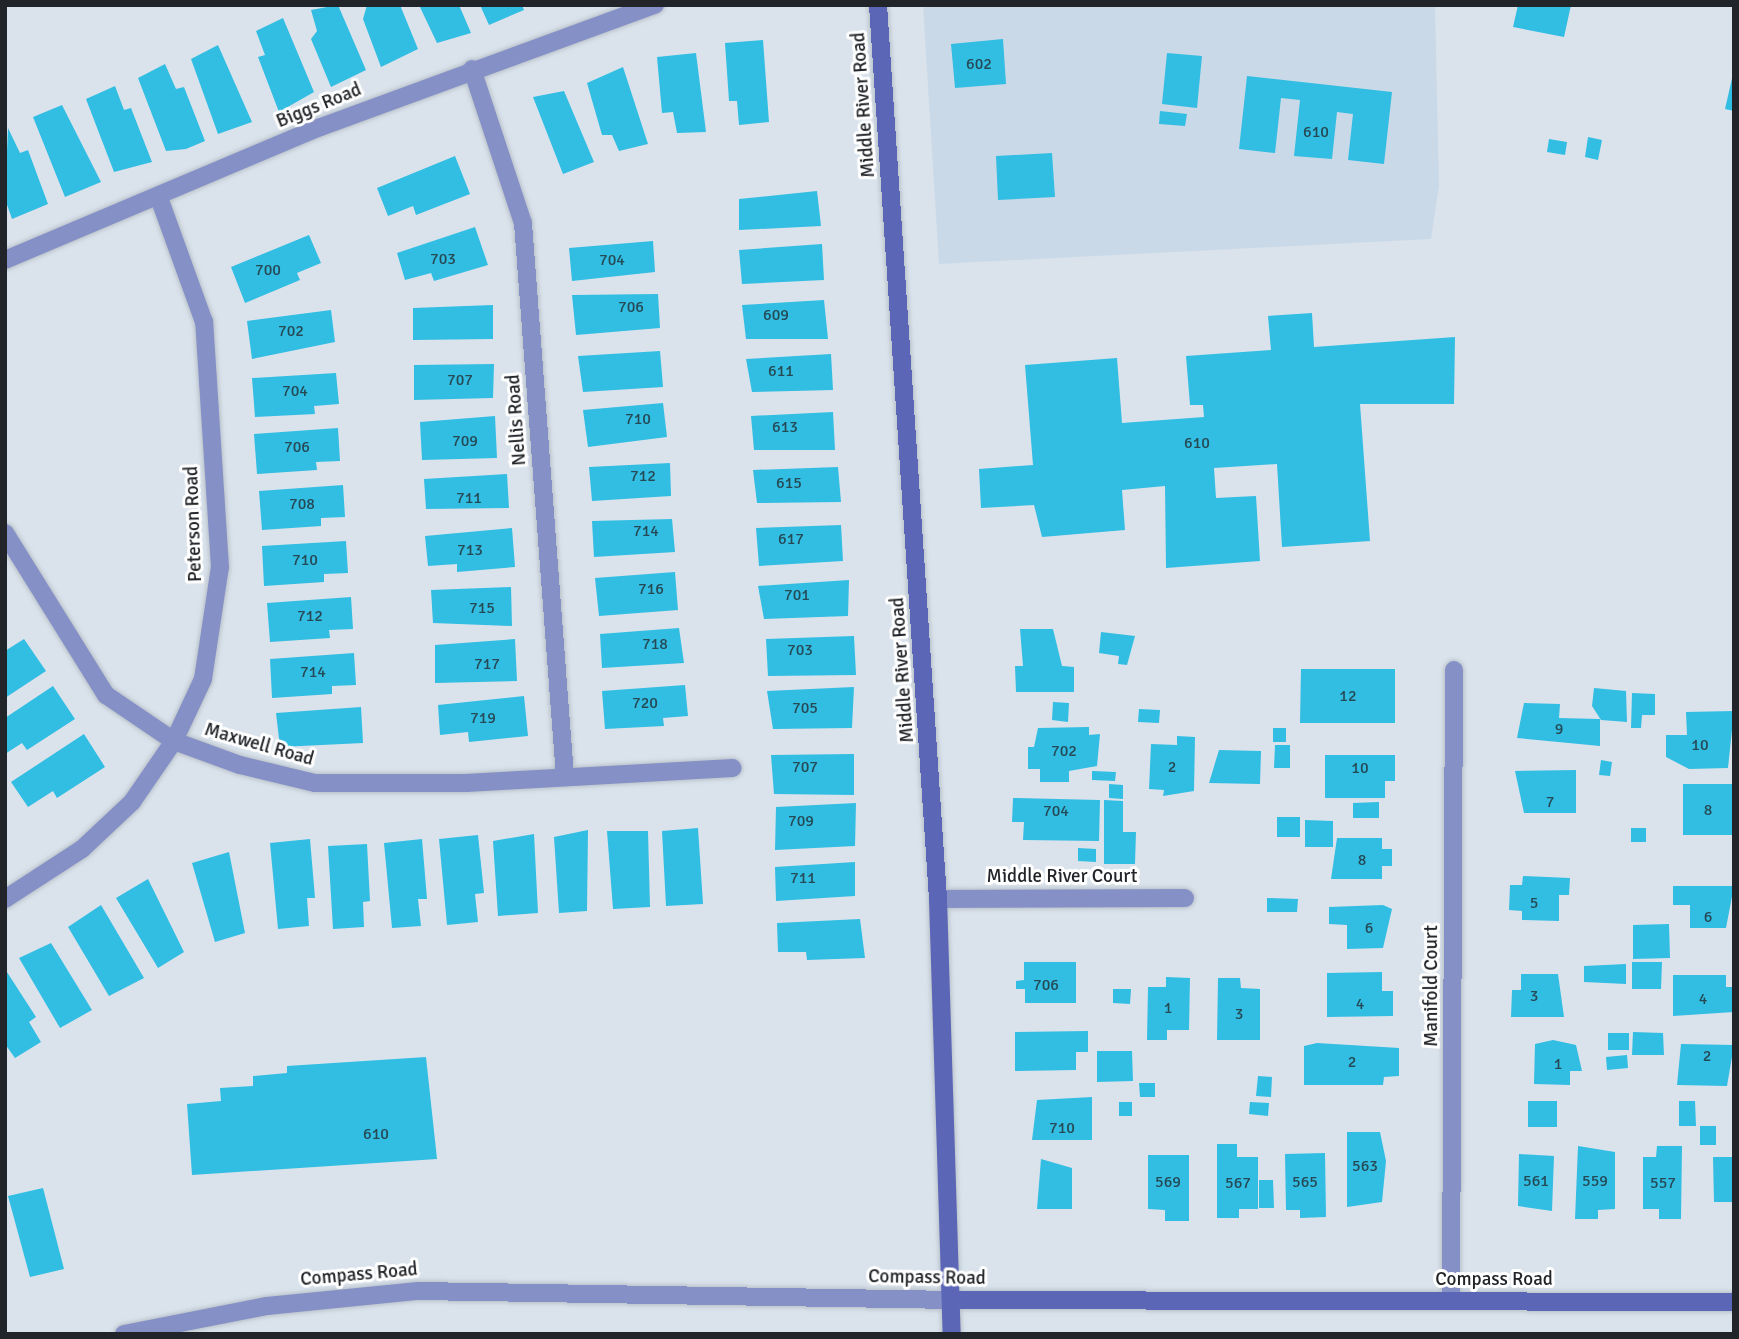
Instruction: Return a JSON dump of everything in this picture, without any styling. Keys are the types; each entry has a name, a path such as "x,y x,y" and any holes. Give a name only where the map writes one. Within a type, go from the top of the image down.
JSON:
{"street":[{"name":"Biggs Road","path":"5,260 472,69 655,5"},
{"name":"Middle River Road","path":"878,5 939,899 952,1334"},
{"name":"Nellis Road","path":"472,69 523,223 565,776"},
{"name":"Peterson Road","path":"5,899 102,831 132,802 174,741 203,679 220,567 204,322 159,198"},
{"name":"Maxwell Road","path":"5,533 106,695 174,741 315,783 733,768"},
{"name":"Manifold Court","path":"1451,1301 1454,670"},
{"name":"Middle River Court","path":"939,899 1185,898"},
{"name":"Compass Road","path":"124,1334 267,1306 418,1291 953,1300 1734,1302"}],"shaded area":[{"path":"923,5 1435,5 1439,186 1431,239 939,264"}],"building":[{"path":"338,5 366,70 331,87 311,39 317,31 311,10"},
{"path":"367,5 400,5 418,49 381,67 363,19"},
{"path":"419,5 459,5 471,33 437,43"},
{"path":"480,5 522,5 524,10 489,25"},
{"path":"1518,5 1571,5 1564,37 1513,27"},
{"path":"283,18 314,92 279,112 258,57 265,55 256,31"},
{"path":"1003,39 1006,84 955,88 951,44"},
{"path":"763,40 769,122 739,125 737,101 729,101 725,43"},
{"path":"218,45 252,122 218,134 191,59"},
{"path":"696,53 706,132 677,133 673,112 662,113 657,57"},
{"path":"1167,53 1202,56 1197,108 1162,104"},
{"path":"165,64 176,89 184,87 205,141 186,149 166,151 138,78"},
{"path":"623,67 648,144 619,151 612,135 602,135 587,83"},
{"path":"1734,74 1734,111 1725,109"},
{"path":"1247,76 1392,92 1384,164 1348,160 1353,114 1337,112 1332,159 1294,156 1300,100 1281,98 1275,153 1239,149"},
{"path":"115,86 124,110 131,108 152,162 114,172 86,99"},
{"path":"564,91 594,162 563,174 533,97"},
{"path":"62,105 101,182 65,197 33,117"},
{"path":"1160,111 1187,114 1185,126 1159,124"},
{"path":"8,128 20,153 28,150 48,204 12,219 5,199"},
{"path":"1588,137 1602,140 1598,160 1585,157"},
{"path":"1549,139 1567,142 1565,155 1547,152"},
{"path":"1052,153 1055,197 998,200 996,156"},
{"path":"455,156 470,194 416,215 413,206 388,216 377,188"},
{"path":"817,191 821,226 739,230 739,199"},
{"path":"475,227 488,265 434,281 431,273 405,280 397,253"},
{"path":"309,235 321,263 297,273 300,280 245,303 231,267"},
{"path":"653,241 655,272 572,281 569,248"},
{"path":"822,244 824,280 742,284 739,250"},
{"path":"658,294 660,328 576,335 572,295"},
{"path":"824,300 828,339 746,339 742,305"},
{"path":"493,305 493,339 413,340 413,308"},
{"path":"331,310 335,342 252,359 247,321"},
{"path":"1312,313 1314,347 1455,337 1454,404 1360,404 1370,541 1282,547 1277,464 1214,468 1216,498 1256,496 1260,561 1166,568 1165,486 1122,490 1125,530 1042,537 1034,505 981,508 979,469 1033,465 1025,365 1117,358 1122,423 1204,417 1203,405 1190,405 1186,356 1271,350 1268,316"},
{"path":"660,351 663,387 583,392 578,356"},
{"path":"831,354 833,390 752,392 746,359"},
{"path":"494,364 493,398 414,400 414,365"},
{"path":"336,373 339,404 314,406 315,414 255,417 252,378"},
{"path":"663,403 667,437 588,447 583,410"},
{"path":"833,412 835,450 754,450 751,416"},
{"path":"495,416 497,458 422,460 420,422"},
{"path":"338,428 340,461 316,462 317,470 257,474 254,434"},
{"path":"670,463 671,496 592,501 589,467"},
{"path":"838,467 841,502 757,503 753,470"},
{"path":"507,474 509,508 426,509 424,479"},
{"path":"343,485 345,517 321,518 321,526 262,530 259,491"},
{"path":"672,519 675,552 594,557 592,521"},
{"path":"841,525 843,561 759,566 756,528"},
{"path":"512,528 515,567 457,572 457,564 428,566 425,536"},
{"path":"346,541 348,573 324,574 324,582 264,586 262,546"},
{"path":"675,572 678,610 599,616 595,578"},
{"path":"849,580 848,616 764,619 758,586"},
{"path":"511,587 512,626 433,623 431,590"},
{"path":"351,597 353,629 329,630 330,638 270,642 267,603"},
{"path":"679,628 684,663 602,668 600,634"},
{"path":"1020,629 1053,629 1062,666 1074,667 1074,692 1016,692 1015,666 1023,666"},
{"path":"1101,632 1135,636 1127,665 1118,664 1119,656 1099,653"},
{"path":"854,636 856,675 768,676 766,639"},
{"path":"24,639 46,671 5,698 5,651"},
{"path":"515,639 517,681 435,683 435,645"},
{"path":"354,653 356,685 332,686 332,694 272,698 270,659"},
{"path":"1301,669 1395,669 1395,723 1300,723"},
{"path":"685,685 688,716 663,718 664,726 605,729 602,691"},
{"path":"53,686 75,719 27,750 22,743 5,754 5,718"},
{"path":"854,687 852,728 773,729 767,691"},
{"path":"1594,688 1626,691 1627,722 1601,720 1592,706"},
{"path":"1632,693 1655,694 1655,715 1642,715 1641,728 1631,728"},
{"path":"524,696 528,736 469,742 468,732 440,735 438,705"},
{"path":"1053,702 1069,703 1068,722 1052,720"},
{"path":"1524,703 1560,704 1559,718 1600,719 1600,746 1517,738"},
{"path":"361,707 363,743 280,747 276,713"},
{"path":"1139,709 1160,710 1159,723 1138,722"},
{"path":"1734,711 1728,768 1689,769 1666,757 1666,735 1687,735 1686,712"},
{"path":"1089,727 1089,735 1100,734 1097,766 1069,771 1069,782 1040,782 1040,769 1028,769 1028,747 1034,747 1038,728"},
{"path":"1273,728 1286,728 1286,742 1273,742"},
{"path":"84,734 105,767 57,798 53,791 28,807 11,782"},
{"path":"1177,736 1195,737 1194,791 1163,796 1164,790 1149,789 1151,744 1177,745"},
{"path":"1275,745 1290,745 1290,768 1274,768"},
{"path":"1219,750 1261,751 1260,784 1209,783"},
{"path":"854,754 854,795 774,794 771,755"},
{"path":"1325,755 1395,755 1395,781 1385,781 1385,798 1325,798"},
{"path":"1601,760 1612,762 1610,776 1599,775"},
{"path":"1576,770 1576,813 1524,813 1515,771"},
{"path":"1092,771 1116,772 1115,781 1092,780"},
{"path":"1109,784 1123,785 1123,799 1109,798"},
{"path":"1683,784 1734,784 1734,835 1683,835"},
{"path":"1013,798 1100,800 1099,841 1023,840 1024,822 1012,822"},
{"path":"1104,800 1123,801 1123,832 1136,832 1135,864 1104,864"},
{"path":"1379,802 1379,818 1353,818 1353,803"},
{"path":"856,803 855,846 775,850 776,807"},
{"path":"1277,817 1300,817 1300,837 1277,837"},
{"path":"1305,820 1333,821 1333,847 1305,847"},
{"path":"698,828 703,904 666,906 662,831"},
{"path":"1631,828 1646,828 1646,842 1631,842"},
{"path":"588,830 587,911 559,913 554,837"},
{"path":"607,831 648,831 650,907 613,909"},
{"path":"534,834 538,913 498,916 493,841"},
{"path":"478,835 484,893 475,894 478,922 447,925 439,839"},
{"path":"1337,838 1382,838 1382,849 1392,849 1392,866 1382,866 1382,879 1331,879"},
{"path":"310,839 315,898 307,898 309,926 278,929 270,843"},
{"path":"422,839 427,899 418,899 421,926 392,928 384,843"},
{"path":"367,844 370,901 363,902 364,927 333,929 328,846"},
{"path":"1078,848 1096,849 1096,862 1078,861"},
{"path":"229,852 245,933 215,942 192,863"},
{"path":"855,862 855,896 776,901 775,867"},
{"path":"1523,876 1570,878 1569,895 1559,895 1559,921 1522,920 1522,911 1509,910 1510,885 1522,885"},
{"path":"148,879 184,952 158,968 116,898"},
{"path":"1673,886 1734,886 1726,928 1690,928 1690,905 1673,905"},
{"path":"1267,898 1298,899 1297,912 1267,912"},
{"path":"101,905 144,978 109,996 68,927"},
{"path":"1383,905 1392,909 1383,948 1347,949 1347,925 1329,924 1329,907"},
{"path":"860,919 865,958 807,960 806,952 778,952 777,923"},
{"path":"1669,924 1670,958 1633,959 1633,925"},
{"path":"51,943 92,1010 60,1028 19,958"},
{"path":"1024,962 1076,962 1076,1003 1025,1003 1025,989 1016,989 1016,981 1024,980"},
{"path":"1632,962 1662,962 1661,989 1632,989"},
{"path":"1626,964 1626,984 1584,982 1584,966"},
{"path":"5,969 36,1017 29,1022 41,1042 15,1058 5,1044"},
{"path":"1382,972 1382,991 1393,991 1393,1016 1327,1017 1327,973"},
{"path":"1521,974 1558,974 1564,1017 1511,1017 1512,990 1521,990"},
{"path":"1673,975 1726,975 1726,987 1734,987 1734,1012 1673,1016"},
{"path":"1166,977 1190,978 1189,1030 1167,1030 1167,1040 1147,1040 1148,987 1166,987"},
{"path":"1218,978 1240,978 1241,988 1260,989 1260,1040 1217,1040"},
{"path":"1113,989 1131,989 1130,1004 1113,1003"},
{"path":"1088,1031 1088,1052 1076,1052 1076,1070 1015,1071 1015,1032"},
{"path":"1633,1032 1663,1033 1664,1055 1632,1055"},
{"path":"1608,1033 1629,1033 1629,1050 1608,1050"},
{"path":"1553,1040 1576,1045 1582,1071 1570,1071 1570,1085 1534,1084 1535,1044"},
{"path":"1317,1043 1399,1048 1399,1076 1384,1077 1383,1085 1304,1085 1304,1046"},
{"path":"1681,1044 1734,1045 1727,1086 1677,1085"},
{"path":"1097,1051 1132,1051 1133,1081 1097,1082"},
{"path":"1627,1055 1628,1068 1607,1070 1606,1057"},
{"path":"426,1057 437,1159 192,1175 187,1104 221,1101 220,1088 253,1086 253,1076 287,1073 287,1066"},
{"path":"1258,1076 1272,1077 1271,1097 1256,1096"},
{"path":"1139,1083 1155,1083 1155,1097 1140,1097"},
{"path":"1092,1097 1092,1140 1032,1140 1037,1100"},
{"path":"1528,1101 1557,1101 1557,1127 1528,1127"},
{"path":"1679,1101 1695,1101 1696,1126 1679,1126"},
{"path":"1119,1102 1132,1102 1132,1116 1119,1116"},
{"path":"1250,1102 1269,1103 1268,1116 1249,1114"},
{"path":"1700,1126 1716,1126 1716,1145 1700,1145"},
{"path":"1347,1132 1380,1132 1386,1161 1382,1202 1347,1207"},
{"path":"1217,1144 1237,1144 1237,1157 1258,1157 1258,1209 1239,1209 1239,1218 1217,1218"},
{"path":"1578,1146 1615,1152 1615,1209 1598,1210 1598,1219 1575,1219"},
{"path":"1657,1146 1682,1146 1681,1219 1659,1219 1659,1209 1643,1209 1643,1157 1656,1157"},
{"path":"1325,1153 1326,1217 1300,1218 1300,1210 1286,1210 1285,1154"},
{"path":"1519,1154 1554,1156 1552,1211 1518,1206"},
{"path":"1148,1155 1189,1155 1189,1221 1165,1221 1165,1210 1148,1209"},
{"path":"1713,1157 1734,1157 1734,1202 1714,1202"},
{"path":"1041,1159 1072,1168 1072,1209 1037,1209"},
{"path":"1259,1180 1273,1180 1274,1208 1259,1208"},
{"path":"43,1188 64,1269 30,1277 8,1196"}]}
